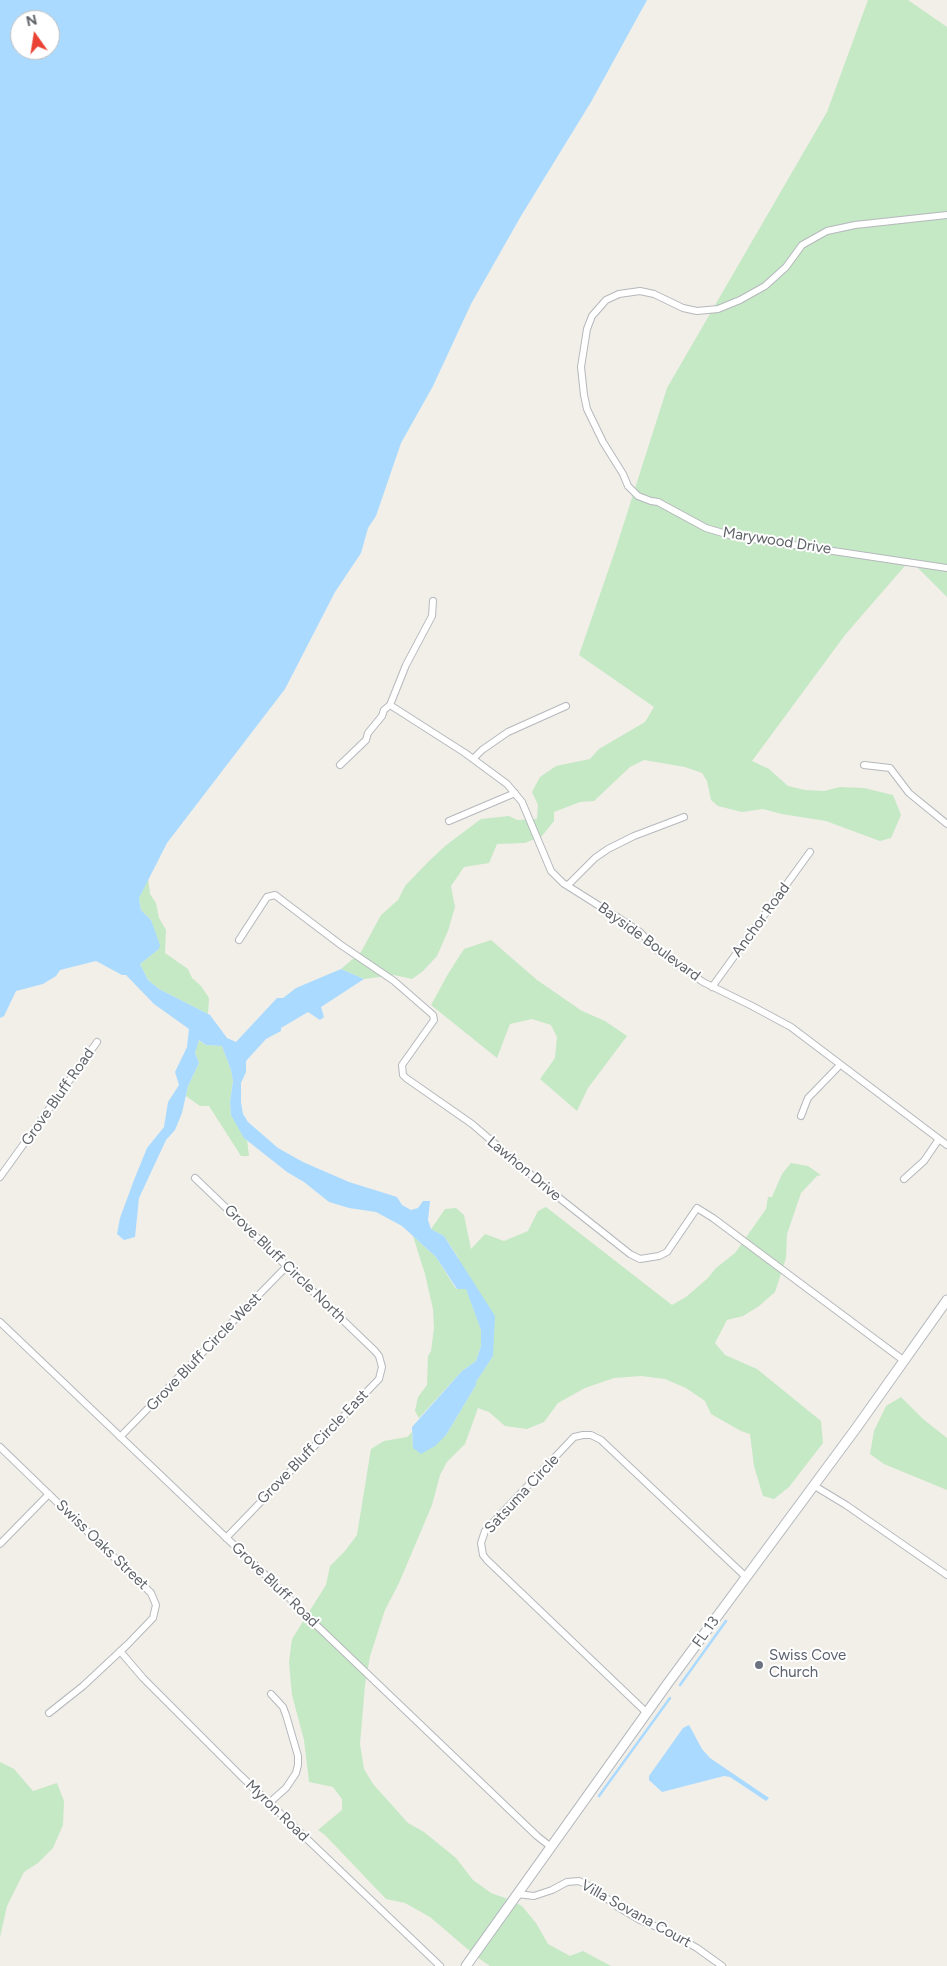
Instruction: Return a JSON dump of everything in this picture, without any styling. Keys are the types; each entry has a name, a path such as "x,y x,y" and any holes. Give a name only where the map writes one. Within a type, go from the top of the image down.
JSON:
{"main road":[{"name":"FL 13","path":"466,1966 947,1300"}],"street":[{"name":"Marywood Drive","path":"947,215 855,224 827,231 802,245 786,267 765,286 740,300 718,308 697,311 683,308 654,294 640,291 619,294 606,300 592,316 586,329 581,367 584,395 588,409 603,442 623,474 628,486 638,496 658,502 706,528 734,536 947,568"},
{"path":"340,765 366,740 368,733 382,716 384,710 390,705 406,664 432,616 433,601"},
{"name":"Bayside Boulevard","path":"390,705 473,759 507,784 526,810 537,840 551,871 556,877 628,924 674,963 712,987 791,1027 947,1145"},
{"path":"473,759 482,750 508,732 566,706"},
{"path":"864,765 890,768 909,793 947,824"},
{"path":"449,821 515,793"},
{"path":"568,885 608,849 634,836 684,817"},
{"name":"Anchor Road","path":"712,987 810,852"},
{"name":"Lawhon Drive","path":"239,940 267,897 275,895 341,945 394,981 433,1014 434,1020 402,1065 403,1075 472,1124 543,1185 630,1254 640,1259 667,1252 697,1208 903,1360"},
{"name":"Grove Bluff Road","path":"0,1177 97,1042"},
{"path":"801,1116 808,1098 840,1065"},
{"path":"904,1179 924,1162 939,1139"},
{"name":"Grove Bluff Circle North","path":"195,1178 375,1351"},
{"name":"Grove Bluff Circle West","path":"120,1437 287,1266"},
{"name":"Grove Bluff Road","path":"0,1322 537,1836 551,1847"},
{"name":"Grove Bluff Circle East","path":"226,1538 378,1379 382,1368 379,1356 375,1351"},
{"name":"Satsuma Circle","path":"647,1713 486,1560 481,1549 482,1536 485,1531 574,1437 591,1435 601,1440 746,1577"},
{"name":"Swiss Oaks Street","path":"0,1447 154,1599 155,1612 153,1618 83,1686 48,1713"},
{"path":"813,1485 947,1576"},
{"path":"0,1544 49,1494"},
{"name":"Myron Road","path":"120,1651 195,1731 440,1966"},
{"path":"269,1802 286,1788 296,1773 298,1765 296,1748 283,1707 270,1694"},
{"name":"Villa Sovana Court","path":"517,1894 534,1896 552,1890 567,1882 579,1881 593,1888 618,1907 640,1920 669,1932 697,1948 722,1966"}],"green space":[{"path":"868,0 908,0 947,27 947,597 910,560 845,635 752,761 769,769 788,786 805,790 824,791 840,787 864,788 893,795 901,815 891,838 880,841 826,821 763,809 742,812 718,806 711,800 707,781 702,773 685,767 644,760 630,767 594,801 580,802 554,812 554,821 542,836 525,843 497,844 489,863 464,867 451,886 455,907 448,931 437,956 423,971 412,979 394,975 364,979 341,969 361,952 381,915 398,900 405,886 445,846 481,819 509,816 517,820 537,819 538,805 532,792 540,777 556,766 590,759 599,749 645,722 654,707 579,655 616,548 667,388 827,112"},
{"path":"148,878 150,894 156,903 159,918 166,930 165,953 188,969 192,978 201,986 209,998 208,1014 159,989 148,980 140,964 159,949 151,920 141,910 139,898"},
{"path":"491,940 537,980 582,1011 605,1021 627,1036 588,1088 577,1111 540,1079 555,1058 557,1037 551,1025 532,1019 510,1024 497,1058 431,1005 464,949"},
{"path":"198,1040 206,1045 222,1046 233,1081 230,1102 231,1115 247,1140 249,1156 241,1156 209,1106 200,1106 186,1096 188,1086 199,1063 195,1053"},
{"path":"791,1163 808,1166 821,1175 817,1176 801,1193 787,1234 786,1258 775,1292 759,1306 743,1316 727,1320 715,1343 725,1355 757,1369 821,1421 823,1443 789,1487 774,1499 763,1496 754,1466 750,1434 711,1414 705,1401 686,1388 665,1379 641,1376 614,1378 585,1388 558,1403 544,1422 527,1429 505,1426 489,1412 478,1408 465,1444 447,1462 440,1475 432,1505 399,1583 385,1610 370,1656 365,1685 360,1744 364,1769 373,1784 408,1823 424,1832 456,1858 473,1880 491,1893 508,1899 471,1952 430,1917 405,1903 386,1899 318,1830 342,1810 342,1799 333,1787 309,1782 304,1740 292,1695 289,1662 292,1639 326,1585 330,1566 357,1535 371,1449 384,1441 407,1437 412,1432 413,1447 446,1435 493,1356 458,1257 444,1236 431,1229 445,1209 456,1208 464,1215 471,1249 485,1234 504,1241 528,1231 538,1211 546,1207 672,1305 686,1297 708,1278 716,1268 735,1253 766,1209 768,1197 772,1197 782,1174"},
{"path":"413,1236 436,1257 456,1289 466,1288 481,1330 481,1346 476,1361 462,1371 419,1418 415,1411 418,1397 427,1385 428,1356 431,1351 434,1328 433,1309 425,1274"},
{"path":"901,1397 923,1419 947,1438 947,1490 884,1464 870,1454 874,1431 886,1406"},
{"path":"0,1762 14,1769 33,1791 57,1783 64,1801 63,1825 53,1848 38,1863 24,1872 7,1906 0,1937"},
{"path":"516,1903 522,1906 536,1923 548,1944 570,1956 583,1951 611,1966 490,1966 477,1957"}],"water":[{"path":"0,0 647,0 591,102 521,216 471,304 433,386 401,443 376,516 368,528 361,553 335,592 285,689 167,843 139,898 141,910 151,920 160,945 159,949 140,964 148,980 159,989 210,1015 227,1038 236,1042 277,998 283,998 296,988 341,969 364,979 321,1007 324,1017 320,1020 308,1012 266,1039 246,1061 246,1072 241,1083 243,1114 248,1122 278,1148 303,1162 349,1182 397,1197 402,1205 411,1210 418,1208 423,1201 430,1201 428,1220 431,1229 444,1236 495,1316 493,1356 446,1435 435,1446 421,1454 413,1448 412,1427 462,1371 476,1361 481,1346 481,1330 466,1289 457,1289 436,1257 402,1226 376,1212 349,1208 329,1202 244,1138 231,1115 230,1102 233,1081 222,1046 206,1045 199,1040 195,1053 199,1063 188,1086 182,1113 175,1130 166,1140 139,1198 135,1237 124,1240 117,1234 120,1218 147,1148 164,1127 168,1102 179,1085 175,1072 187,1047 189,1029 154,1004 126,975 122,975 96,961 60,970 56,976 43,984 16,991 4,1016 0,1018"},
{"path":"689,1725 702,1749 710,1758 769,1798 766,1801 730,1777 724,1776 662,1792 649,1780 649,1776 683,1728"}],"waterway":[{"path":"680,1685 726,1621"},
{"path":"599,1796 670,1698"}],"place":[{"name":"Swiss Cove Church","path":"759,1665"}]}
